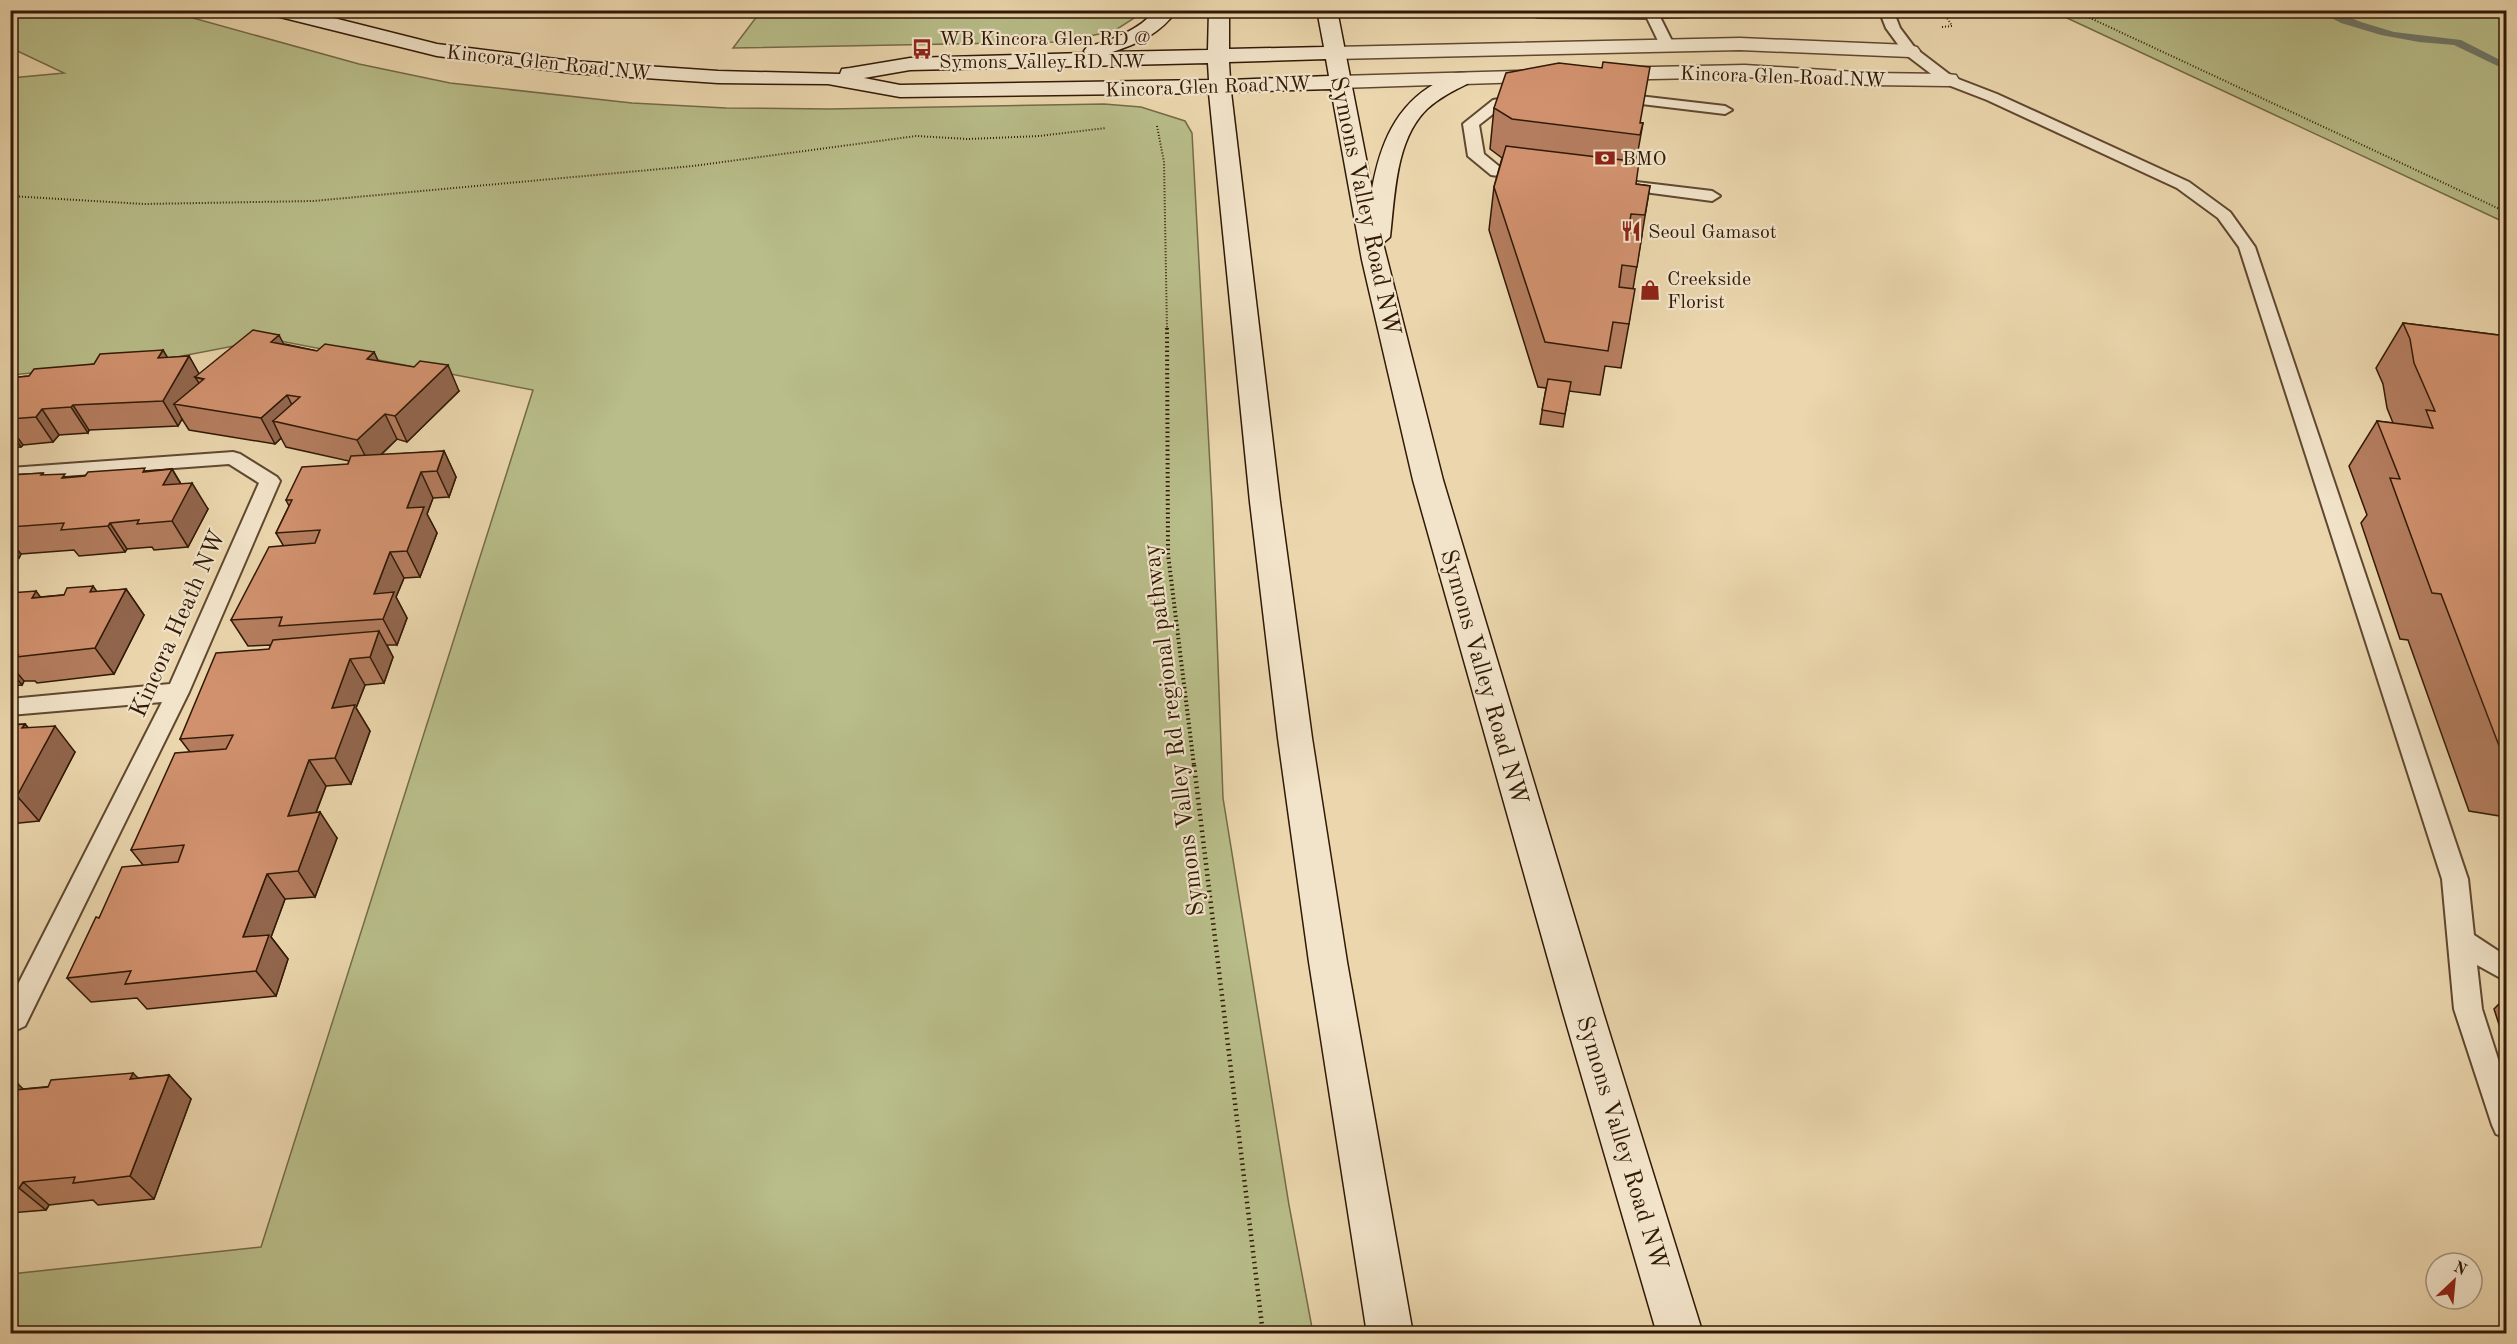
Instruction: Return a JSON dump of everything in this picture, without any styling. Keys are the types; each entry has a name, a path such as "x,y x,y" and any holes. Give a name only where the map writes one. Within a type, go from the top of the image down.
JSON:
{"main road":[{"name":"Kincora Glen Road NW","path":"275,10 437,50 572,67 718,77 828,78 900,91 1147,89 1218,71 1334,53 1740,44 1910,51"},
{"path":"1058,60 1120,45 1139,34 1167,10"},
{"path":"1219,10 1218,71 1263,482 1295,738 1355,1130 1390,1334"},
{"name":"Symons Valley Road NW","path":"1327,10 1374,260 1428,480 1583,1012 1680,1334"},
{"name":"Kincora Glen Road NW","path":"828,78 910,64 1058,60 1340,82 1566,75"},
{"name":"Kincora Glen Road NW","path":"1590,75 1745,71 1872,79 1948,80"},
{"path":"1374,260 1391,150 1413,111 1432,94 1459,79"}],"lane":[{"path":"1530,10 1537,13 1606,15 1760,10"},
{"path":"1886,10 1893,28 1910,51 1948,80 1992,97 2183,185 2224,215 2247,247 2455,879 2468,1010 2506,1125"},
{"path":"1651,12 1667,45"},
{"path":"1598,96 1725,110"},
{"path":"1541,97 1498,103 1471,124 1476,156 1497,171 1542,177"},
{"path":"1599,183 1712,196"},
{"name":"Kincora Heath NW","path":"10,474 233,458 270,481 178,692 15,1018 10,1022"},
{"path":"10,707 178,692"},
{"path":"2461,940 2506,970"}],"path":[{"path":"1934,27 1952,26 1944,14 1953,10"},
{"path":"2073,10 2506,212"},
{"name":"Symons Valley Rd regional pathway","path":"1156,120 1164,162 1166,224 1168,554 1263,1334"},
{"path":"10,196 144,204 313,201 693,166 916,136 969,139 1039,136 1110,128"}],"green space":[{"path":"11,11 168,11 359,64 450,83 632,103 726,108 830,109 1104,104 1141,107 1185,121 1192,133 1212,503 1223,798 1289,1205 1313,1333 11,1333 11,1274 261,1247 533,390 270,339 156,361 11,375 11,78 64,73 11,48"},
{"path":"761,11 1142,11 1114,31 1060,42 733,48"},
{"path":"2052,11 2506,11 2506,223"}],"building":[{"path":"1603,62 1650,67 1640,135 1512,119 1494,108 1506,73 1559,63 1602,68"},
{"path":"1506,146 1639,162 1636,184 1650,186 1645,215 1631,214 1628,233 1642,235 1637,267 1622,265 1619,287 1635,289 1629,324 1613,322 1608,351 1545,342 1494,187"},
{"path":"2403,323 2506,336 2506,764 2441,594 2432,593 2390,478 2400,479 2377,421 2433,428 2426,410 2435,411 2414,363 2410,339"},
{"path":"253,330 279,335 271,342 317,351 325,344 374,352 367,359 414,367 420,361 448,365 395,416 385,414 357,440 273,421 300,397 287,395 261,418 174,404 204,379 195,377"},
{"path":"163,350 158,358 189,356 163,401 73,405 42,409 36,417 10,419 10,378 29,376 34,369 94,364 100,354"},
{"path":"1548,379 1571,382 1565,414 1542,410"},
{"path":"444,451 437,471 421,472 407,508 424,507 407,551 390,552 374,594 394,592 383,619 279,626 282,617 231,620 269,547 315,543 320,530 276,533 292,500 286,500 302,467 348,464 351,456"},
{"path":"145,468 143,472 172,469 163,485 192,483 172,521 137,524 139,520 110,523 108,526 61,530 64,523 10,527 10,475 65,474 62,478 85,476 88,472"},
{"path":"93,586 90,592 126,589 95,648 16,657 18,655 10,655 10,593 36,591 32,598 64,595 67,588"},
{"path":"379,631 370,657 350,659 332,708 355,705 335,758 309,760 288,816 320,812 298,871 267,874 243,937 269,935 256,971 125,984 131,971 67,978 96,917 99,918 122,867 178,862 184,845 131,850 175,753 226,749 233,735 180,739 216,653 269,649 273,640"},
{"path":"25,724 22,728 55,726 17,796 10,796 10,725"},
{"path":"133,1073 130,1079 169,1075 130,1176 73,1183 75,1177 23,1182 19,1188 10,1188 10,1085 18,1084 14,1090 48,1087 51,1080"}],"waterway":[{"path":"2321,10 2381,32 2419,39 2457,42 2506,67"}],"place":[{"name":"WB Kincora Glen RD @ Symons Valley RD NW","path":"922,49"},
{"name":"BMO","path":"1605,158"},
{"name":"Seoul Gamasot","path":"1631,231"},
{"name":"Creekside Florist","path":"1650,290"}]}
